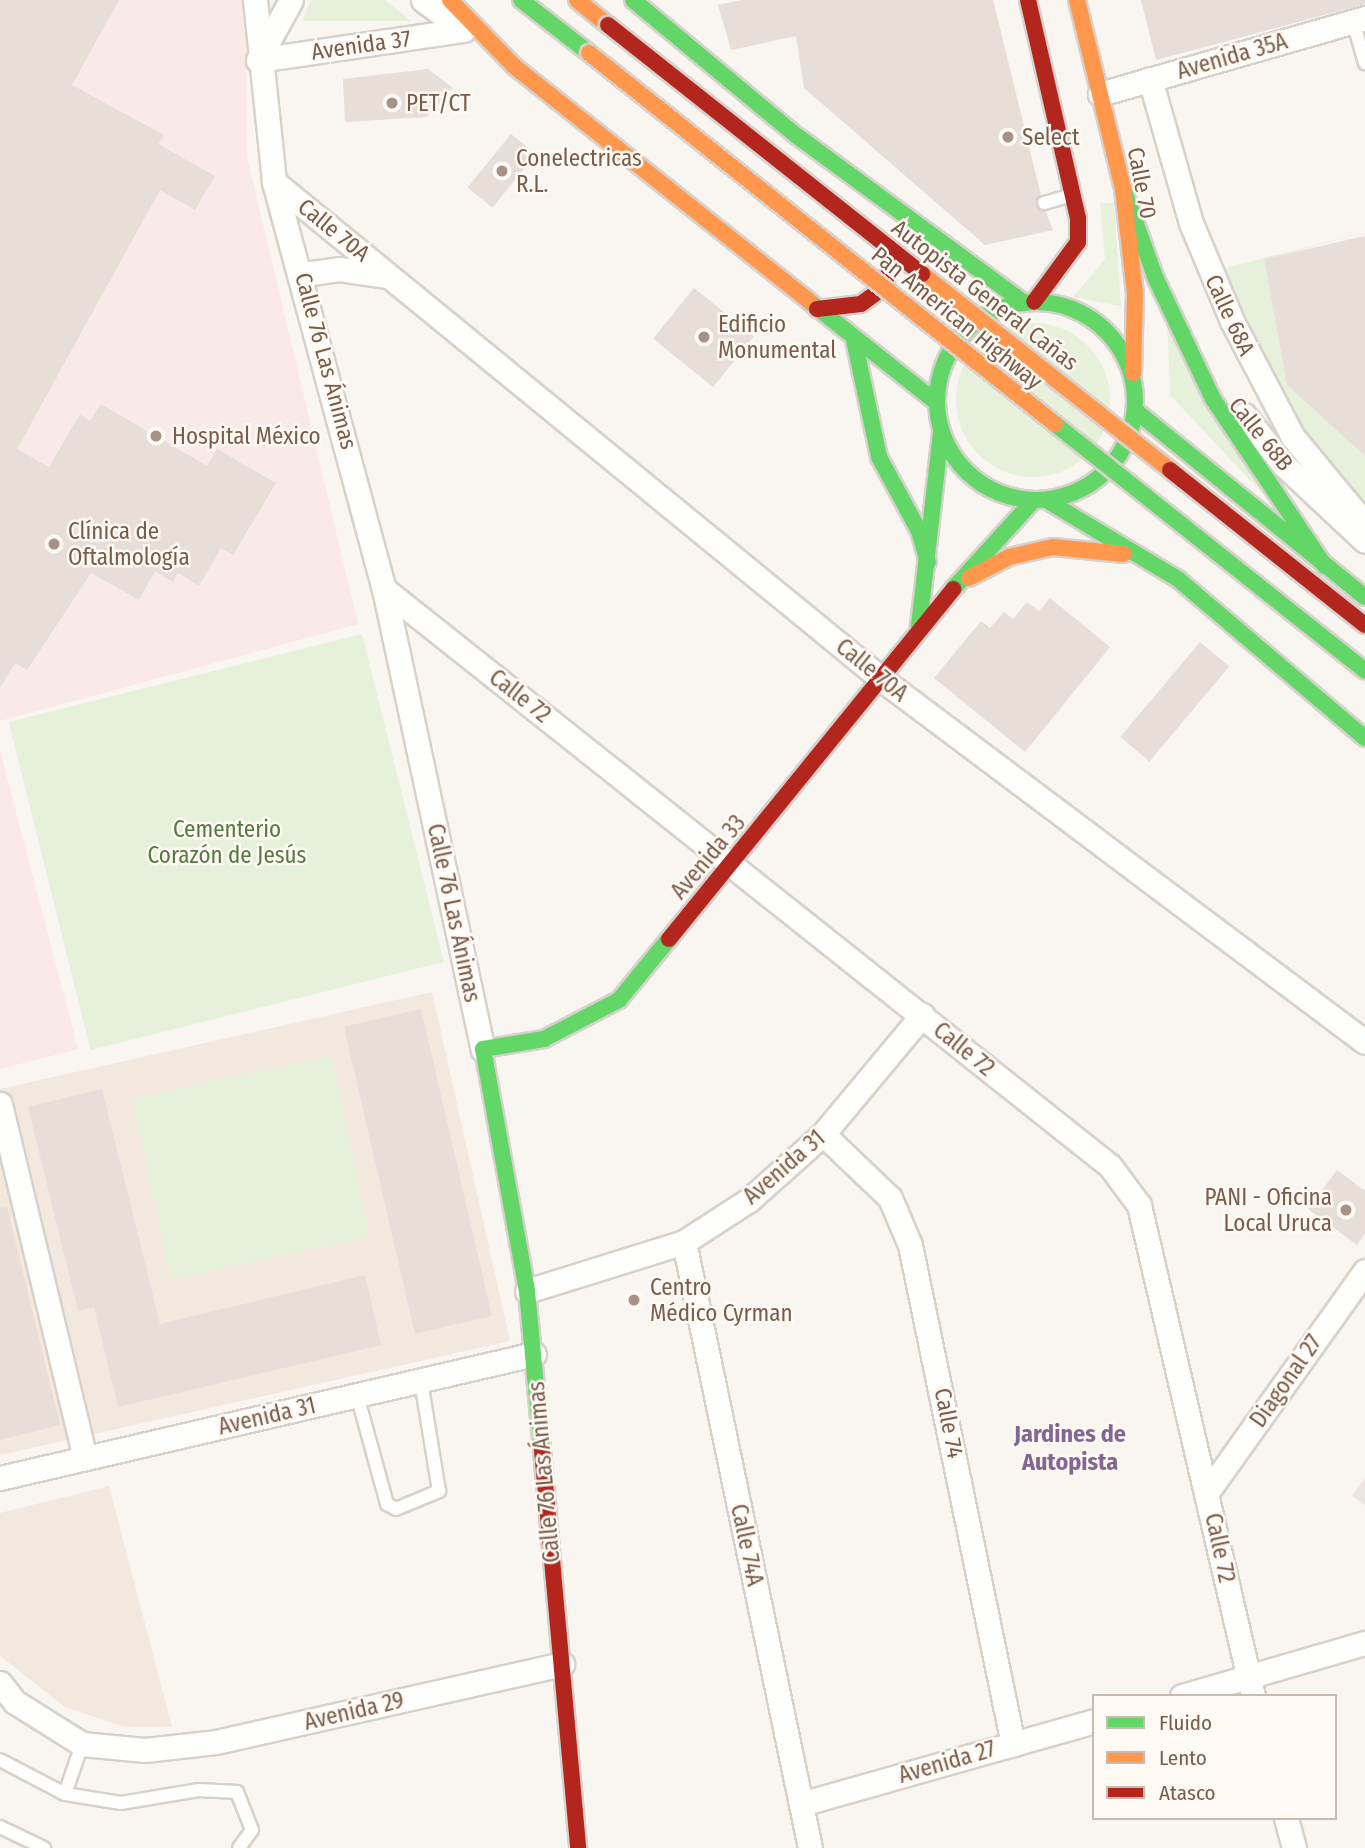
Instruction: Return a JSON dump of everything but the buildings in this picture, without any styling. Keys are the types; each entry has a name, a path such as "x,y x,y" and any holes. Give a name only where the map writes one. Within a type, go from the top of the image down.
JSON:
{"main road":[{"path":"450,0 515,68 854,340 937,402"},
{"name":"Pan American Highway","path":"521,0 1365,671"},
{"name":"Autopista General Cañas","path":"577,0 1365,625"},
{"path":"633,0 889,206 1029,302"},
{"path":"1028,0 1073,195 1078,242 1029,302"},
{"name":"Calle 70","path":"1077,0 1122,188 1135,293 1133,377"},
{"path":"682,13 693,50"},
{"path":"1122,188 1171,314 1242,450 1325,566"},
{"path":"817,309 861,304 880,290 900,250 889,206"},
{"path":"1040,500 1078,491 1107,472 1121,454 1136,411 1133,377 1120,347 1097,322 1067,307 1029,302 988,316 952,348 937,402 942,432 977,481 1040,500 1178,579 1365,738"},
{"path":"854,340 880,457 919,531 928,562"},
{"path":"1136,411 1248,506 1325,566 1362,590"},
{"name":"Avenida 33","path":"919,625 942,432"},
{"name":"Avenida 33","path":"483,1049 544,1039 619,1000 884,681 919,625 969,578 1040,500"},
{"path":"1178,579 1183,553 1213,515 1248,506"},
{"path":"969,578 1009,557 1052,547 1097,547 1140,558"},
{"name":"Calle 76 Las Ánimas","path":"483,1049 527,1291 578,1848"}],"street":[{"name":"Calle 76 Las Ánimas","path":"255,0 258,60 274,181 304,274 384,589 483,1049"},
{"path":"258,60 290,0"},
{"path":"423,0 515,68"},
{"name":"Avenida 35A","path":"1100,94 1359,20"},
{"name":"Avenida 37","path":"258,60 464,30"},
{"name":"Calle 68A","path":"1150,79 1191,223 1231,321 1293,438 1365,524"},
{"name":"Calle 70A","path":"274,181 884,681 1365,1042"},
{"name":"Calle 70A","path":"304,274 339,269 394,278"},
{"name":"Calle 68B","path":"1171,314 1284,465 1365,541"},
{"name":"Calle 72","path":"384,589 1110,1166 1139,1205 1208,1492 1251,1686"},
{"name":"Avenida 31","path":"527,1291 684,1242 748,1200 823,1133 922,1014"},
{"path":"0,1104 85,1458"},
{"name":"Calle 74","path":"823,1133 890,1198 910,1245 1013,1744"},
{"name":"Calle 74A","path":"684,1242 810,1848"},
{"name":"Diagonal 27","path":"1208,1492 1365,1271"},
{"name":"Avenida 31","path":"0,1478 534,1354"},
{"path":"1196,1694 1251,1686 1365,1643"},
{"name":"Avenida 29","path":"82,1744 145,1750 216,1742 562,1664"},
{"path":"0,1683 15,1702 82,1744"},
{"name":"Avenida 27","path":"801,1804 1092,1722"},
{"path":"1287,1820 1294,1848"}],"lane":[{"path":"1359,20 1365,63"},
{"path":"1044,203 1073,195"},
{"path":"935,238 954,232"},
{"path":"358,1395 387,1504 396,1509 439,1491 421,1381"},
{"path":"65,1794 82,1744"},
{"path":"0,1760 65,1794 121,1802 199,1790 237,1793 252,1830 239,1848"},
{"path":"0,1827 44,1848"}],"shaded area":[{"name":"Hospital México","path":"0,0 246,0 247,157 358,624 0,721"},
{"path":"0,751 78,1049 0,1069"},
{"path":"432,992 510,1341 0,1455 0,1089"},
{"path":"1365,1478 1365,1506 1352,1496"},
{"path":"109,1486 172,1727 124,1727 65,1707 0,1656 0,1513"}],"green space":[{"path":"311,0 385,0 411,21 302,21"},
{"path":"1100,203 1114,203 1121,306 1073,297 1105,259"},
{"path":"1365,232 1264,260 1287,385 1365,456 1365,504 1303,432 1222,269"},
{"path":"1167,319 1262,493 1170,395"},
{"path":"1033,323 1063,328 1088,345 1105,370 1110,400 1105,430 1088,455 1063,472 1033,477 1003,472 978,455 961,430 956,400 961,370 978,345 1003,328"},
{"name":"Cementerio Corazón de Jesús","path":"362,634 444,962 91,1050 9,722"},
{"path":"332,1056 370,1237 171,1279 132,1098"}],"traffic: fast":[{"path":"521,0 589,53"},
{"path":"633,0 797,136 1024,303"},
{"path":"1123,188 1156,279 1213,399 1325,566"},
{"path":"810,302 937,403"},
{"path":"1036,302 1074,310 1106,331 1127,363 1135,401 1127,439 1106,471 1074,492 1036,500 998,492 966,471 945,439 937,401 945,363 966,331 998,310 1036,302"},
{"path":"854,340 879,457 919,531 928,562"},
{"path":"1136,411 1365,597"},
{"path":"1055,424 1365,671"},
{"path":"919,626 941,432"},
{"path":"1046,500 1178,579 1365,738"},
{"path":"953,589 1033,501"},
{"path":"542,1450 527,1291 483,1049 544,1039 619,1000 669,939"}],"traffic: slow":[{"path":"450,0 515,67 810,302"},
{"path":"577,0 608,25"},
{"path":"1077,0 1123,188 1135,293 1133,373"},
{"path":"589,53 1055,424"},
{"path":"922,274 1170,470"},
{"path":"969,578 1009,557 1053,547 1124,554"}],"traffic: jam":[{"path":"1028,0 1078,218 1078,242 1034,302"},
{"path":"608,25 922,274"},
{"path":"817,309 861,304 880,290 897,257"},
{"path":"1170,470 1365,625"},
{"path":"669,939 953,589"},
{"path":"542,1450 578,1848"}],"place":[{"name":"PET/CT","path":"392,103"},
{"name":"Select","path":"1008,137"},
{"name":"Conelectricas R.L.","path":"502,171"},
{"name":"Edificio Monumental","path":"704,337"},
{"name":"Hospital México","path":"156,436"},
{"name":"Clínica de Oftalmología","path":"54,544"},
{"name":"PANI - Oficina Local Uruca","path":"1346,1210"},
{"name":"Centro Médico Cyrman","path":"634,1300"}],"district":[{"name":"Jardines de Autopista","path":"1070,1449"}]}
